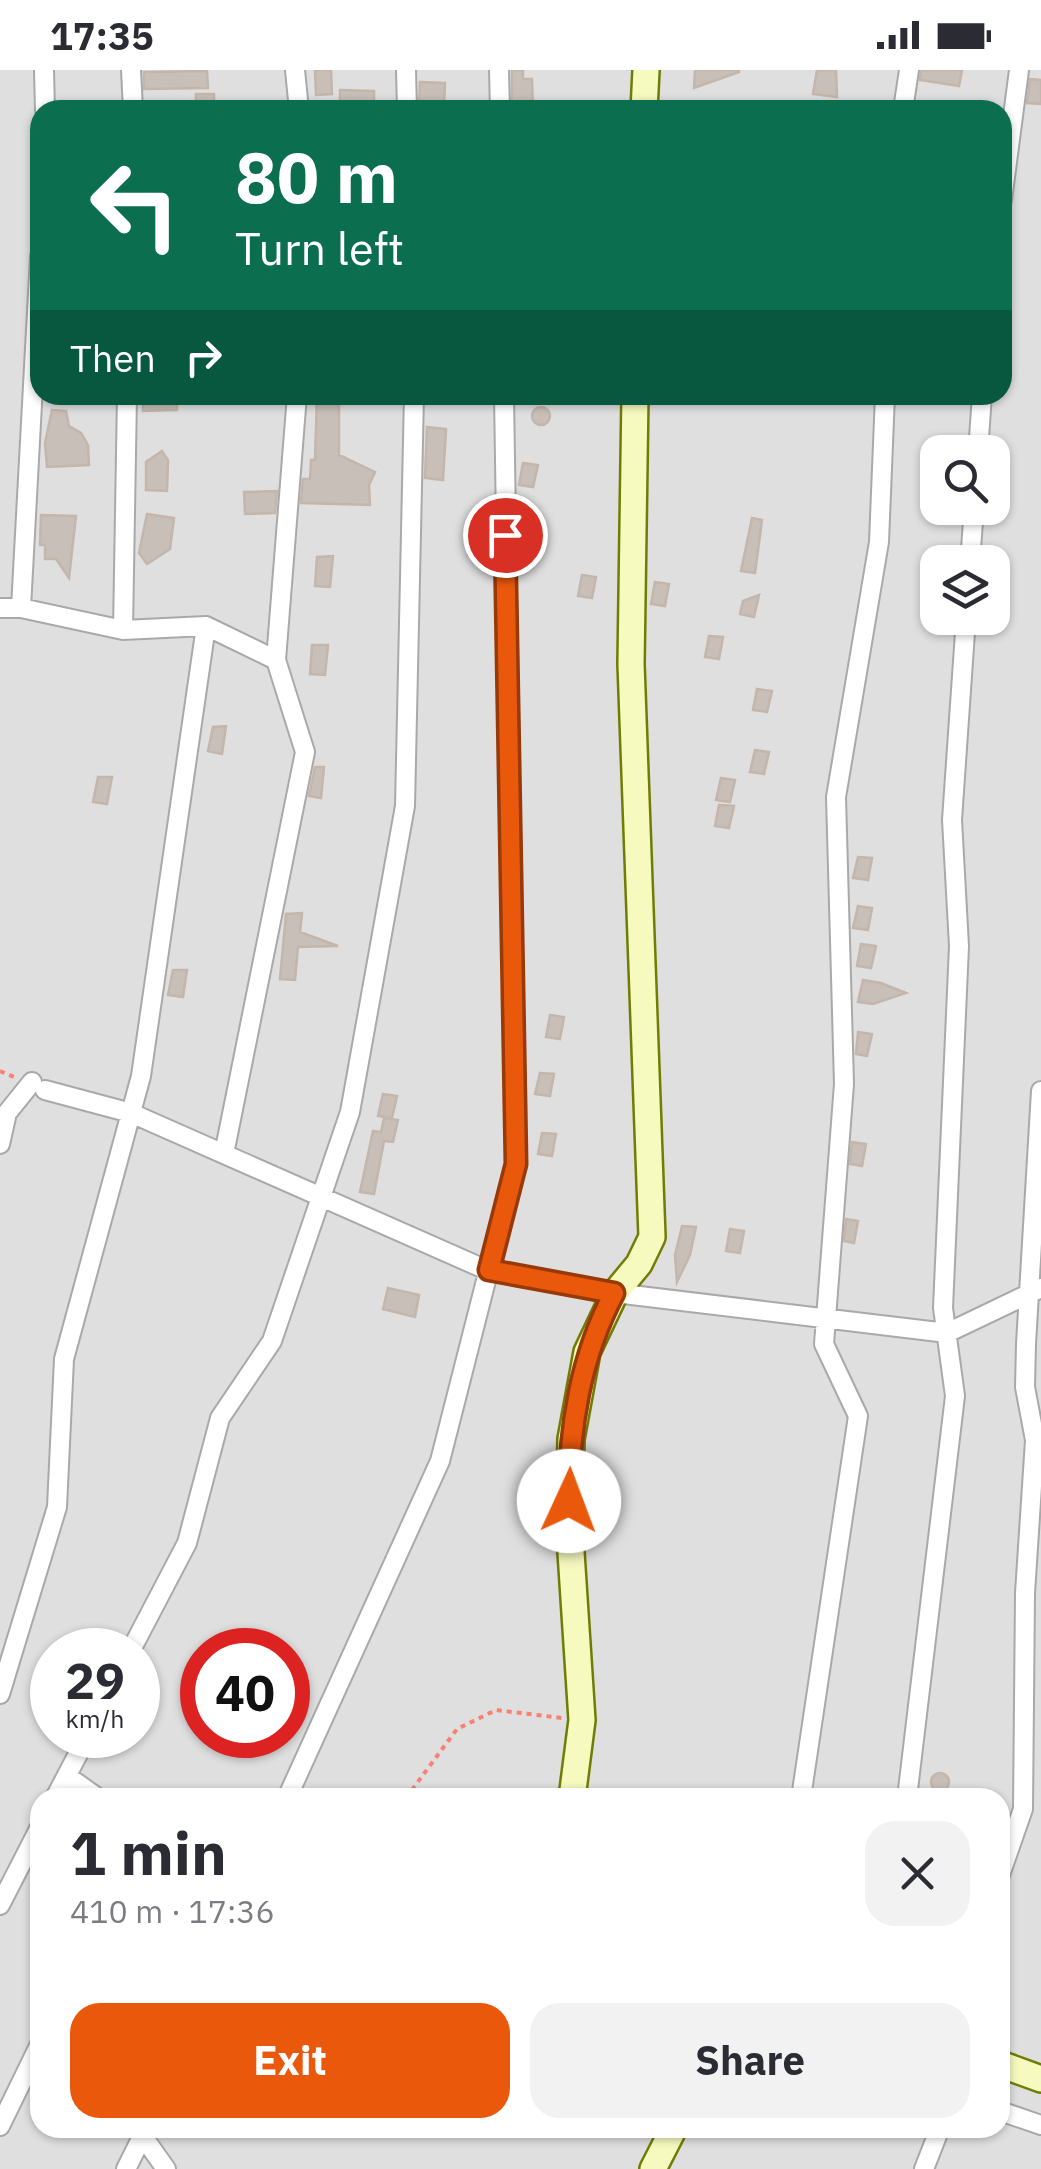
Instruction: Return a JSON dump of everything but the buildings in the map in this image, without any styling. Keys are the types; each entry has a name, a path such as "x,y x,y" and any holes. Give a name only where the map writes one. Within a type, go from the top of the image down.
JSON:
{"street":[{"path":"44,70 45,100"},
{"path":"132,70 133,100"},
{"path":"295,70 297,100"},
{"path":"406,70 407,100"},
{"path":"499,70 500,100"},
{"path":"644,100 646,70"},
{"path":"904,100 908,70"},
{"path":"1012,124 1019,70"},
{"path":"21,608 32,405"},
{"path":"123,630 127,405"},
{"path":"224,1154 306,752 276,660 296,405"},
{"path":"142,1628 186,1543 220,1418 272,1340 350,1112 405,806 414,405"},
{"path":"292,1788 440,1461 516,1164 504,405"},
{"path":"573,1788 582,1720 569,1522 571,1439 587,1352 614,1293 639,1264 652,1237 654,1206 631,664 635,405"},
{"path":"802,1788 858,1416 824,1344 844,1084 836,796 879,542 885,405"},
{"path":"979,435 981,405"},
{"path":"0,608 21,608 123,630 206,626 276,660"},
{"path":"0,1694 58,1507 64,1359 141,1076 206,626"},
{"path":"908,1788 956,1396 943,1308 958,946 952,820 965,635"},
{"path":"0,1144 7,1112 38,1086 131,1113 489,1270 614,1293 947,1333 1037,1290"},
{"path":"1010,1845 1022,1810 1025,1594 1035,1440 1025,1387 1037,1290 1041,1091"},
{"path":"60,1788 76,1758"},
{"path":"66,1776 83,1788"},
{"path":"0,1905 30,1846"},
{"path":"0,2126 30,2064"},
{"path":"1010,2067 1041,2078"},
{"path":"1010,2114 1041,2125"},
{"path":"126,2169 137,2138"},
{"path":"143,2138 166,2169"},
{"path":"653,2169 669,2138"},
{"path":"924,2169 936,2138"}],"path":[{"path":"413,1788 456,1729 496,1710 582,1720"}],"shaded area":[{"path":"0,70 1041,70 1041,2169 0,2169"}],"route":[{"path":"505,535 516,1164 489,1270 614,1293 587,1352 571,1439 569,1501"}]}
